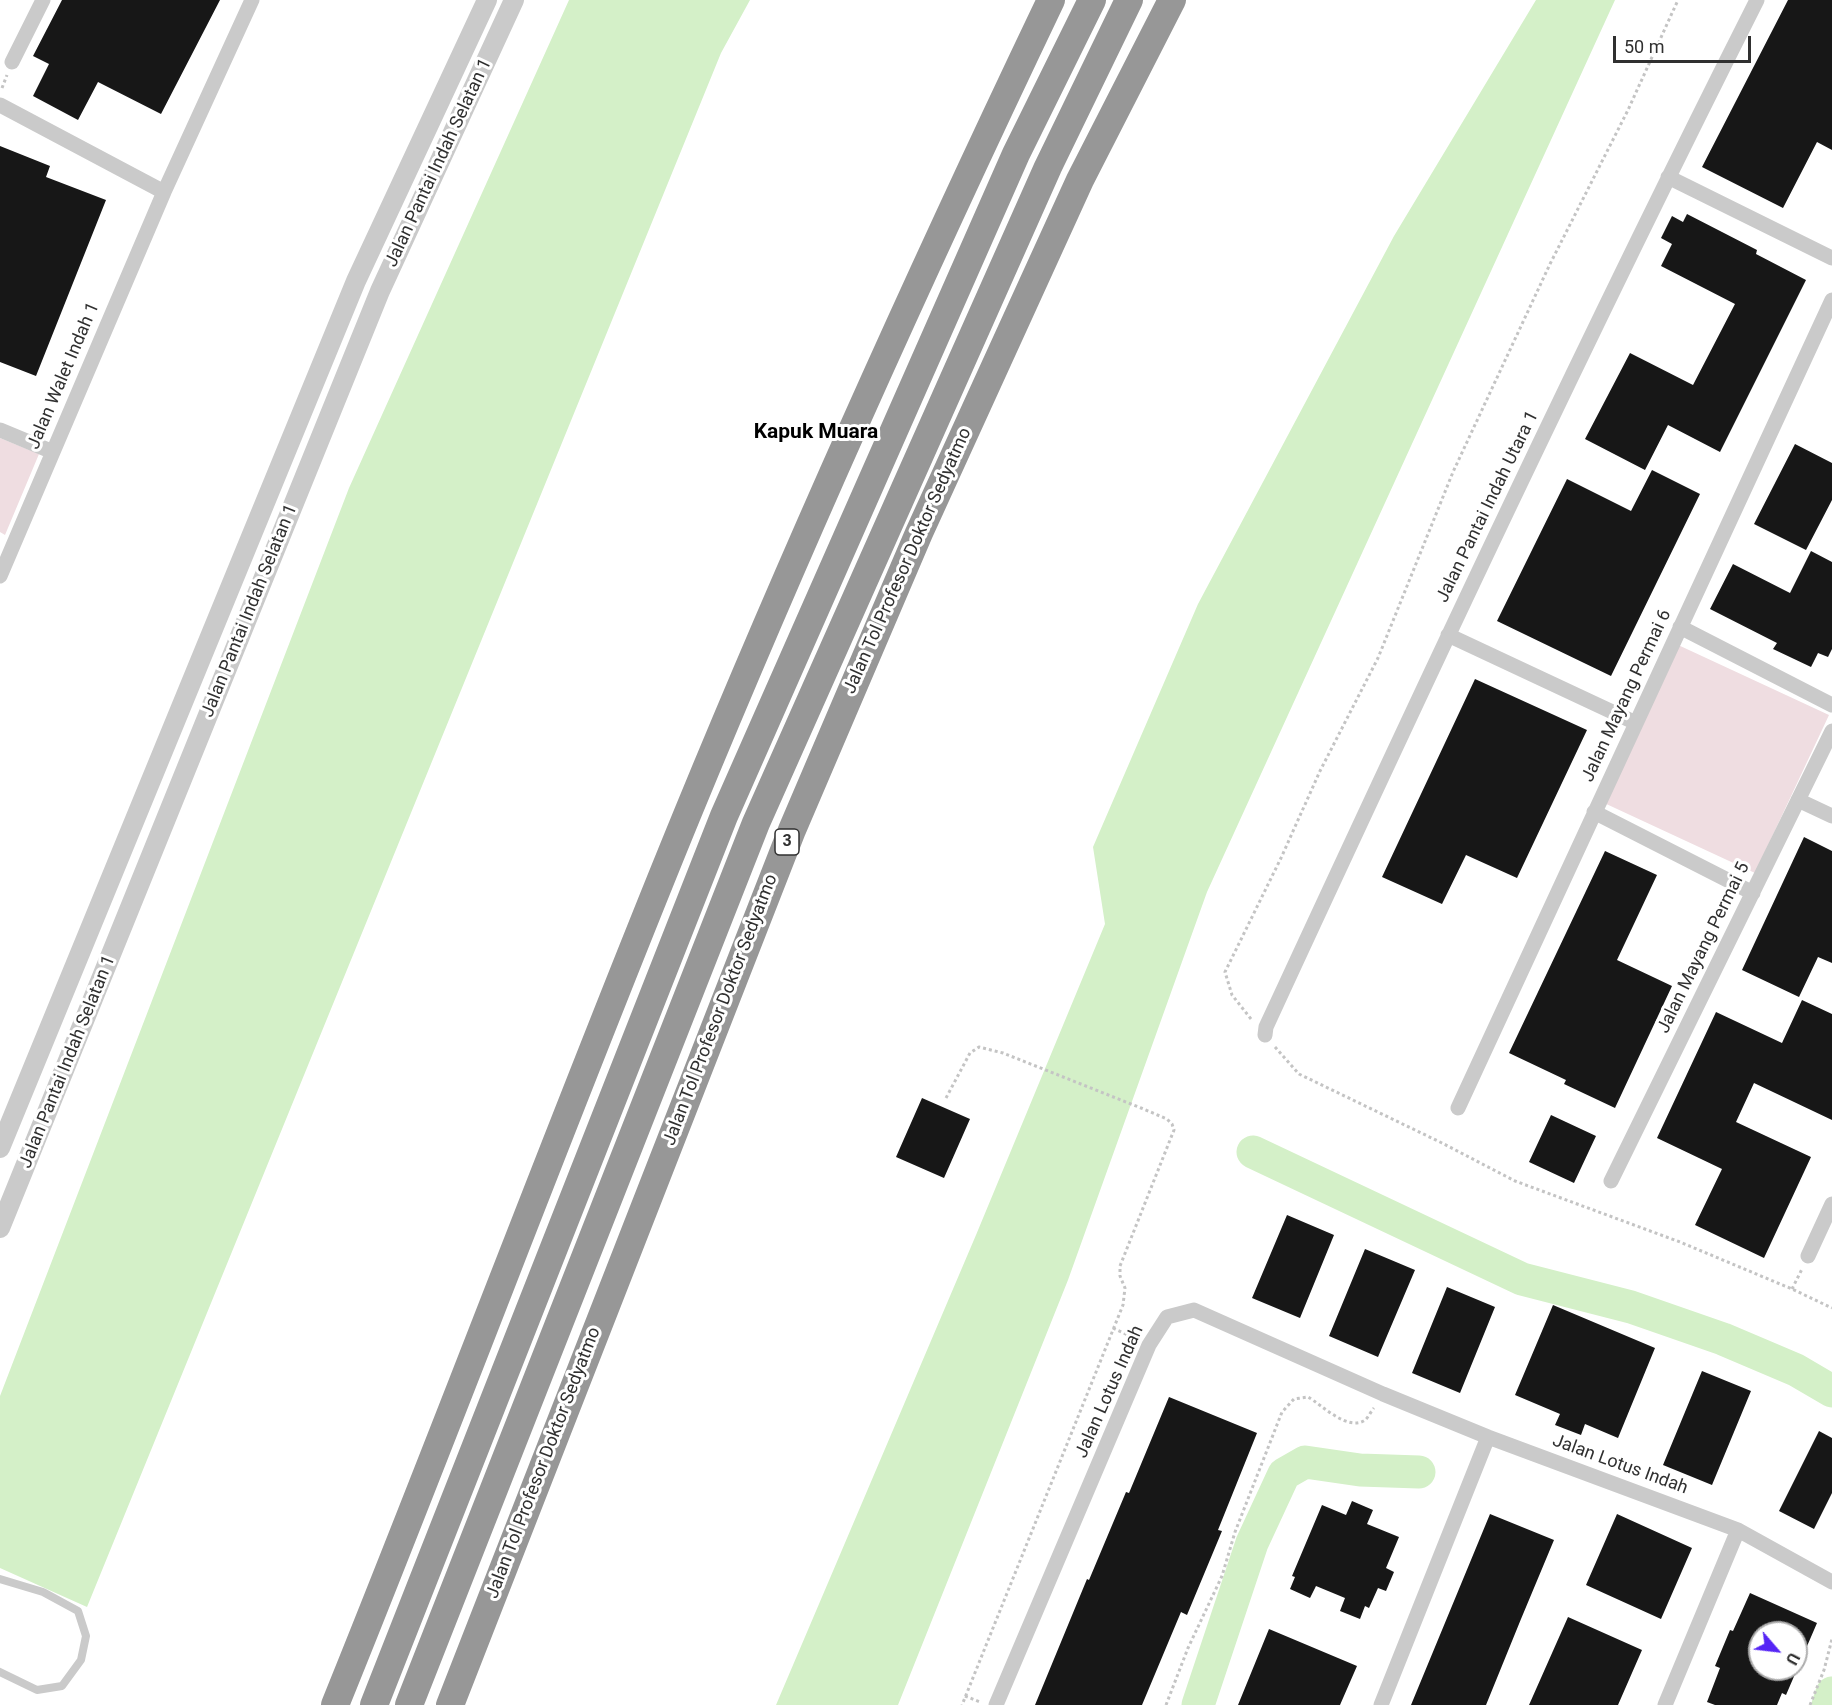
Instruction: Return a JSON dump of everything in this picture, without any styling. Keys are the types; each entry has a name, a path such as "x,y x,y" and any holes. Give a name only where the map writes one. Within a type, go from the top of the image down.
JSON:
{"highway":[{"path":"335,1705 687,814 828,483 1051,0"},
{"path":"374,1705 724,816 1011,165 1092,0"},
{"name":"Jalan Tol Profesor Doktor Sedyatmo","path":"409,1705 756,824 1048,167 1129,0"},
{"name":"Jalan Tol Profesor Doktor Sedyatmo","path":"450,1705 797,819 919,533 1080,180 1172,0"}],"street":[{"path":"12,62 43,0"},
{"name":"Jalan Walet Indah 1","path":"0,576 6,543 53,452 164,192 252,0"},
{"name":"Jalan Pantai Indah Selatan 1","path":"0,1148 356,281 488,0"},
{"name":"Jalan Pantai Indah Selatan 1","path":"0,1228 380,291 514,0"},
{"name":"Jalan Pantai Indah Utara 1","path":"1265,1035 1266,1028 1448,635 1668,177 1757,0"},
{"path":"0,105 164,192"},
{"path":"1668,177 1832,258"},
{"path":"356,281 380,291"},
{"name":"Jalan Mayang Permai 6","path":"1458,1108 1832,300"},
{"path":"0,430 53,452"},
{"path":"1680,627 1832,705"},
{"path":"1448,635 1636,723"},
{"name":"Jalan Mayang Permai 5","path":"1611,1181 1832,730"},
{"path":"1798,801 1832,816"},
{"path":"1594,812 1753,893"},
{"path":"1808,1256 1832,1204"},
{"name":"Jalan Lotus Indah","path":"996,1705 1149,1345 1167,1317 1194,1310 1383,1394 1488,1437 1738,1530 1832,1582"},
{"path":"1381,1705 1488,1437"},
{"path":"1665,1705 1738,1530"}],"lane":[{"path":"0,1579 43,1592 78,1611 86,1636 81,1660 62,1686 37,1689 0,1672"}],"path":[{"path":"1678,0 1628,110 1550,264 1453,472 1378,658 1320,771 1281,858 1225,972 1232,995 1299,1074 1515,1181 1680,1242 1832,1308"},
{"path":"946,1098 970,1053 979,1047 1003,1053 1167,1119 1174,1130 1120,1266 1120,1276 1125,1288 1123,1305 962,1705"},
{"path":"1792,1289 1808,1256"},
{"path":"1113,1328 1149,1345"},
{"path":"1166,1705 1188,1648 1218,1587 1235,1532 1282,1412 1294,1399 1308,1397 1322,1405 1339,1420 1356,1423 1365,1420 1383,1394"},
{"path":"1810,1705 1824,1670 1832,1639"},
{"path":"965,1696 989,1705"}],"shaded area":[{"path":"569,0 750,0 721,53 87,1607 0,1568 0,1396 349,488"},
{"path":"1536,0 1615,0 1207,892 1068,1280 898,1705 776,1705 976,1235 1105,924 1093,847 1198,604 1394,236"},
{"path":"0,438 39,454 5,535 0,532"},
{"path":"1676,644 1829,715 1755,873 1602,802"}],"building":[{"path":"62,0 220,0 161,114 98,82 78,120 33,96 49,64 33,56"},
{"path":"1788,0 1832,0 1832,150 1817,142 1783,208 1702,167"},
{"path":"0,146 50,166 46,177 106,200 36,376 0,362"},
{"path":"1687,214 1757,250 1756,254 1806,280 1720,452 1668,425 1645,470 1585,439 1630,353 1693,385 1735,304 1661,266 1672,244 1661,238 1672,216 1683,222"},
{"path":"1795,444 1832,463 1832,500 1806,550 1754,524"},
{"path":"1652,470 1700,494 1611,676 1497,621 1567,479 1631,511"},
{"path":"1811,551 1832,562 1832,649 1828,657 1818,653 1811,667 1773,649 1777,643 1710,609 1733,564 1790,593"},
{"path":"1475,679 1587,730 1517,878 1466,855 1442,904 1382,877"},
{"path":"1804,837 1832,851 1832,963 1818,957 1799,997 1742,970"},
{"path":"1605,851 1657,875 1617,960 1672,986 1615,1108 1564,1084 1566,1080 1509,1053"},
{"path":"1802,1000 1832,1014 1832,1120 1754,1083 1736,1122 1811,1157 1764,1258 1695,1225 1722,1169 1657,1138 1716,1012 1782,1043"},
{"path":"922,1098 970,1119 944,1178 896,1157"},
{"path":"1551,1115 1596,1136 1574,1183 1529,1162"},
{"path":"1287,1215 1334,1235 1300,1318 1252,1298"},
{"path":"1365,1249 1415,1270 1378,1357 1329,1336"},
{"path":"1447,1287 1495,1307 1460,1393 1412,1373"},
{"path":"1553,1305 1655,1348 1618,1438 1585,1424 1581,1435 1555,1425 1560,1414 1515,1395"},
{"path":"1702,1371 1751,1391 1712,1485 1663,1465"},
{"path":"1169,1397 1257,1433 1218,1530 1222,1531 1187,1615 1181,1612 1142,1705 1035,1705 1087,1579 1089,1580 1126,1492 1129,1493"},
{"path":"1819,1431 1832,1438 1832,1493 1814,1529 1779,1511"},
{"path":"1352,1501 1373,1510 1367,1524 1399,1537 1386,1568 1394,1572 1386,1591 1378,1588 1369,1608 1365,1606 1360,1619 1340,1611 1345,1598 1316,1586 1310,1598 1290,1589 1295,1577 1292,1576 1322,1505 1346,1515"},
{"path":"1490,1514 1554,1540 1486,1705 1411,1705"},
{"path":"1617,1514 1692,1548 1661,1619 1586,1585"},
{"path":"1750,1593 1817,1623 1808,1644 1808,1621 1748,1621 1748,1681 1792,1681 1786,1695 1782,1693 1777,1705 1715,1705 1707,1702 1720,1668 1715,1666 1730,1630 1733,1631"},
{"path":"1568,1617 1642,1650 1618,1705 1529,1705"},
{"path":"1269,1629 1357,1666 1340,1705 1238,1705"}],"waterway":[{"path":"1253,1152 1522,1279 1631,1307 1723,1339 1796,1370 1832,1391"},
{"path":"1198,1705 1252,1543 1284,1474 1305,1462 1360,1470 1419,1472"},
{"path":"1828,1705 1832,1693"}],"district":[{"name":"Kapuk Muara","path":"816,433"}]}
